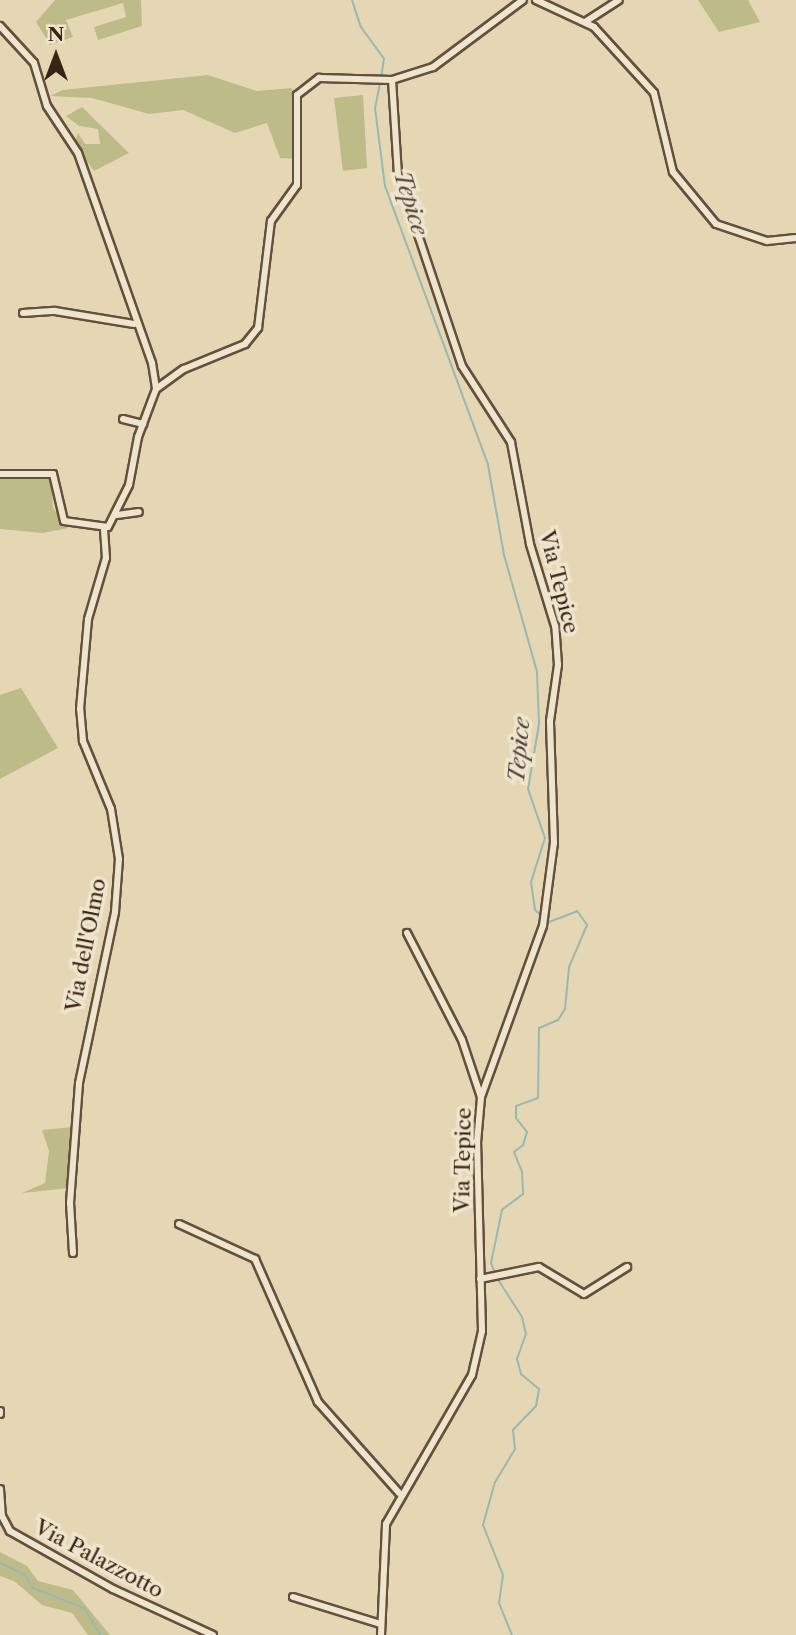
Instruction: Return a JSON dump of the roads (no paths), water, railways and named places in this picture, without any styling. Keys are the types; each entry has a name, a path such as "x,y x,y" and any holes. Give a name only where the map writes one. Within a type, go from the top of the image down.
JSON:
{"street":[{"path":"156,389 184,369 245,344 258,328 271,221 297,185 297,95 319,78 390,80 433,67 523,0"},
{"path":"536,0 586,22 654,93 673,172 695,204 733,234 767,242 796,238"},
{"path":"586,22 619,0"},
{"path":"0,26 34,63 47,106 78,153 134,324 152,363 156,389 142,424 117,515 104,528 64,521 53,474 0,474"},
{"name":"Via Tepice","path":"381,1635 384,1532 399,1493 472,1375 482,1331 477,1143 481,1097 545,912 554,843 550,721 558,665 555,626 530,544 511,442 462,366 401,187 395,165 390,80"},
{"path":"23,313 55,310 134,324"},
{"path":"123,419 142,424"},
{"path":"117,515 139,512"},
{"name":"Via dell'Olmo","path":"74,1253 70,1203 79,1083 115,912 119,859 111,809 83,741 80,709 88,619 106,558 104,528"},
{"path":"407,933 462,1040 481,1097"},
{"path":"179,1224 255,1259 318,1402 399,1493"},
{"path":"480,1279 540,1267 584,1294 627,1267"},
{"name":"Via Palazzotto","path":"0,1489 2,1516 10,1531 113,1589 213,1635"},
{"path":"293,1597 381,1624"}],"waterway":[{"name":"Tepice","path":"352,0 361,27 384,59 381,77"},
{"name":"Tepice","path":"380,83 375,108 385,186 488,465 504,555 537,672 539,724 528,789 545,838 531,882 535,910 549,922 577,911 587,925 569,967 565,1009 558,1020 539,1028 538,1098 516,1106 516,1118 527,1132 523,1145 514,1152 522,1172 523,1194 502,1210 491,1263 495,1273"},
{"name":"Tepice","path":"497,1278 522,1317 526,1334 517,1359 521,1374 539,1389 536,1406 513,1430 515,1449 495,1482 483,1525 503,1575 499,1603 512,1635"},
{"path":"0,1563 24,1574 33,1588 84,1608 100,1635"}]}
